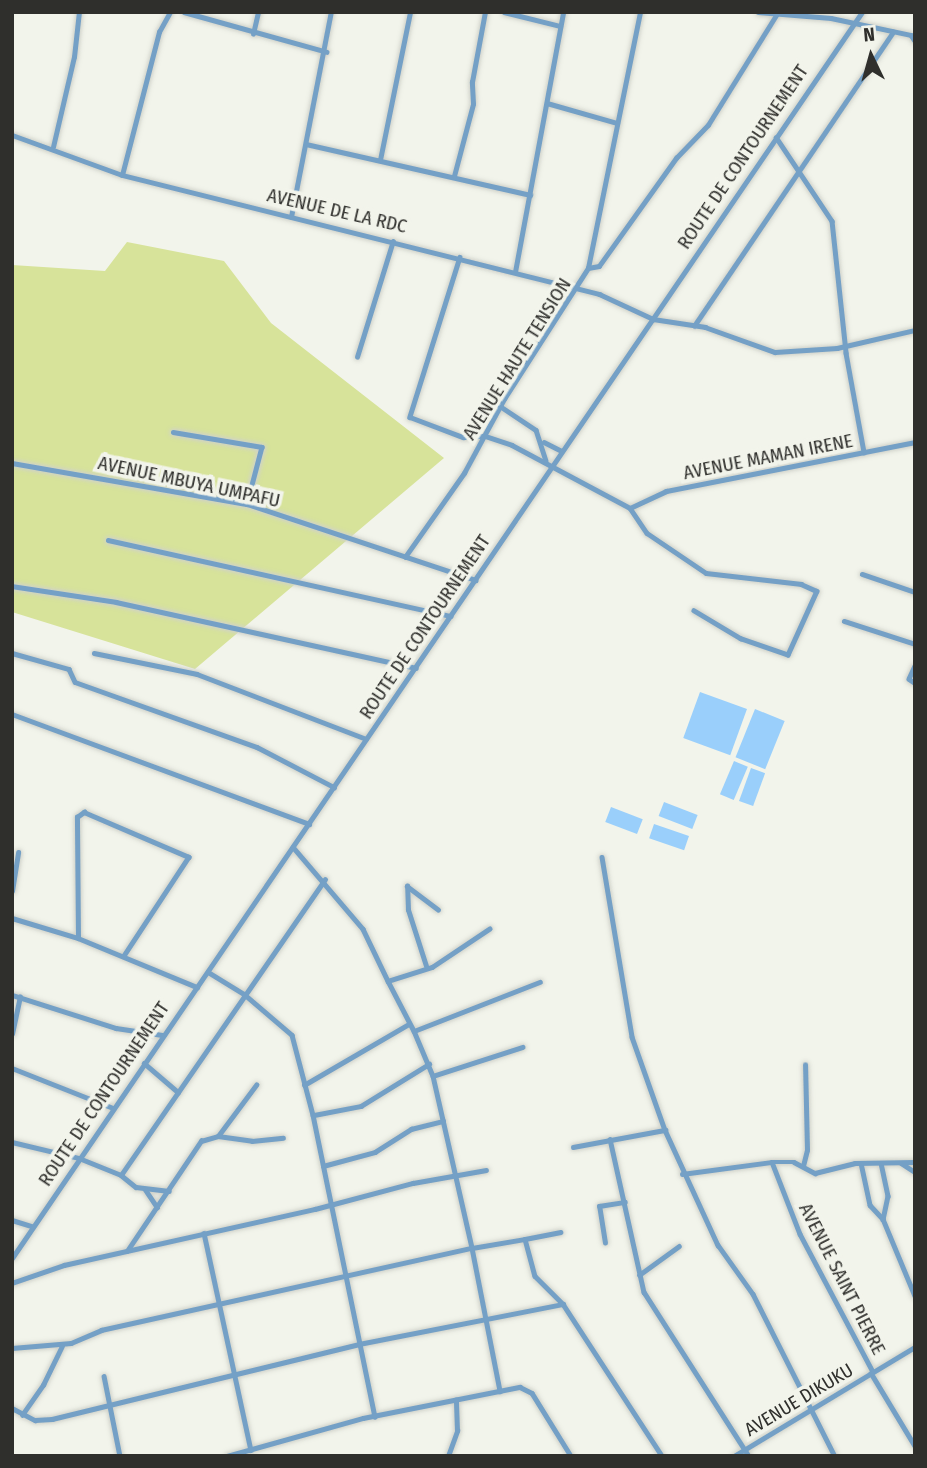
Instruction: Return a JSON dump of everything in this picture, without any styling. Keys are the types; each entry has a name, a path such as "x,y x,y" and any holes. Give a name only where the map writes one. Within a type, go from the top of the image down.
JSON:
{"street":[{"path":"53,147 74,57 79,12"},
{"path":"122,175 159,32 170,12"},
{"path":"184,12 253,34 327,52"},
{"path":"253,34 258,12"},
{"path":"292,217 327,52 331,12"},
{"path":"380,160 410,12"},
{"path":"454,176 473,104 472,82 485,12"},
{"path":"503,12 560,26"},
{"path":"515,272 563,12"},
{"path":"588,268 640,12"},
{"path":"758,12 814,16 855,23 911,36 915,41"},
{"name":"ROUTE DE CONTOURNEMENT","path":"12,1258 477,580 775,135 862,12"},
{"name":"AVENUE HAUTE TENSION","path":"405,557 485,436 500,406 588,268 599,266 676,158 708,125 777,14"},
{"path":"694,326 893,32"},
{"path":"547,103 617,123"},
{"name":"AVENUE DE LA RDC","path":"12,135 53,147 122,175 393,240 599,294 653,319"},
{"path":"775,135 832,221 846,346 864,452"},
{"path":"306,144 530,195"},
{"path":"357,357 393,240"},
{"path":"460,257 446,314 409,415 463,437 485,436 546,460 630,509 644,531 706,573 801,584 817,591 788,655 741,639 694,611"},
{"path":"653,319 719,330 770,352 846,346 915,330"},
{"path":"500,406 536,430 543,442 546,460"},
{"path":"173,432 262,447 247,504"},
{"path":"543,442 562,451"},
{"name":"AVENUE MAMAN IRENE","path":"630,509 666,491 915,442"},
{"name":"AVENUE MBUYA UMPAFU","path":"12,463 247,504 477,580"},
{"path":"108,540 452,616"},
{"path":"862,574 915,592"},
{"path":"12,586 116,602 416,668"},
{"path":"844,621 915,644"},
{"path":"12,653 69,669 75,682 257,747 334,787"},
{"path":"94,653 197,674 367,740"},
{"path":"915,666 909,679 915,682"},
{"path":"12,714 309,824"},
{"path":"78,938 78,817 84,812 190,857 124,956"},
{"path":"293,847 325,879 363,929 429,1064 472,1248 500,1391"},
{"path":"12,891 18,852"},
{"path":"603,857 632,1038 682,1174 718,1245 753,1294 835,1456"},
{"path":"121,1175 325,879"},
{"path":"426,966 408,910 407,886 438,909"},
{"path":"12,918 78,938 197,987"},
{"path":"388,981 448,959 455,949 480,939 489,929"},
{"path":"208,972 244,994 290,1032 313,1115 375,1417"},
{"path":"414,1031 540,982"},
{"path":"12,995 117,1028 163,1035"},
{"path":"12,1034 20,997"},
{"path":"304,1085 410,1024"},
{"path":"433,1076 522,1047"},
{"path":"144,1063 178,1092"},
{"path":"313,1115 361,1106 429,1064"},
{"path":"803,1166 808,1137 805,1065"},
{"path":"12,1068 113,1108"},
{"path":"218,1136 256,1085"},
{"path":"323,1166 375,1152 411,1129 443,1121"},
{"path":"573,1147 665,1130"},
{"path":"126,1252 170,1191 201,1141 218,1136 252,1141 283,1138"},
{"path":"610,1139 639,1275 657,1316 749,1456"},
{"path":"12,1142 79,1158 121,1175 145,1189 170,1191"},
{"path":"682,1174 772,1161 803,1166 818,1173 861,1163 915,1162"},
{"name":"AVENUE SAINT PIERRE","path":"772,1161 800,1234 915,1446"},
{"path":"900,1162 915,1172"},
{"path":"861,1163 870,1205 883,1219 915,1296"},
{"path":"881,1163 888,1195 883,1219"},
{"path":"12,1283 64,1265 486,1170"},
{"path":"145,1189 157,1207"},
{"path":"605,1243 599,1206 625,1202"},
{"path":"12,1220 32,1226"},
{"path":"12,1348 62,1345 101,1330 472,1248 560,1232"},
{"path":"204,1233 251,1450"},
{"path":"526,1239 532,1272 563,1304 662,1456"},
{"path":"639,1275 679,1245"},
{"path":"12,1408 22,1415 44,1421 359,1344 488,1322 563,1304"},
{"path":"22,1415 62,1345"},
{"name":"AVENUE DIKUKU","path":"734,1456 915,1347"},
{"path":"104,1376 120,1456"},
{"path":"227,1456 375,1417 520,1387 529,1390 571,1456"},
{"path":"447,1456 457,1431 456,1400"}],"green space":[{"path":"127,242 224,261 271,323 444,458 195,669 12,612 12,265 105,271"}],"water":[{"path":"700,692 747,709 730,755 683,738"},
{"path":"755,709 785,721 765,769 736,757"},
{"path":"734,761 748,767 734,800 720,794"},
{"path":"751,768 765,773 753,806 739,801"},
{"path":"664,802 698,815 692,829 659,816"},
{"path":"611,807 643,819 637,834 605,822"},
{"path":"654,824 689,836 684,850 649,838"}]}
